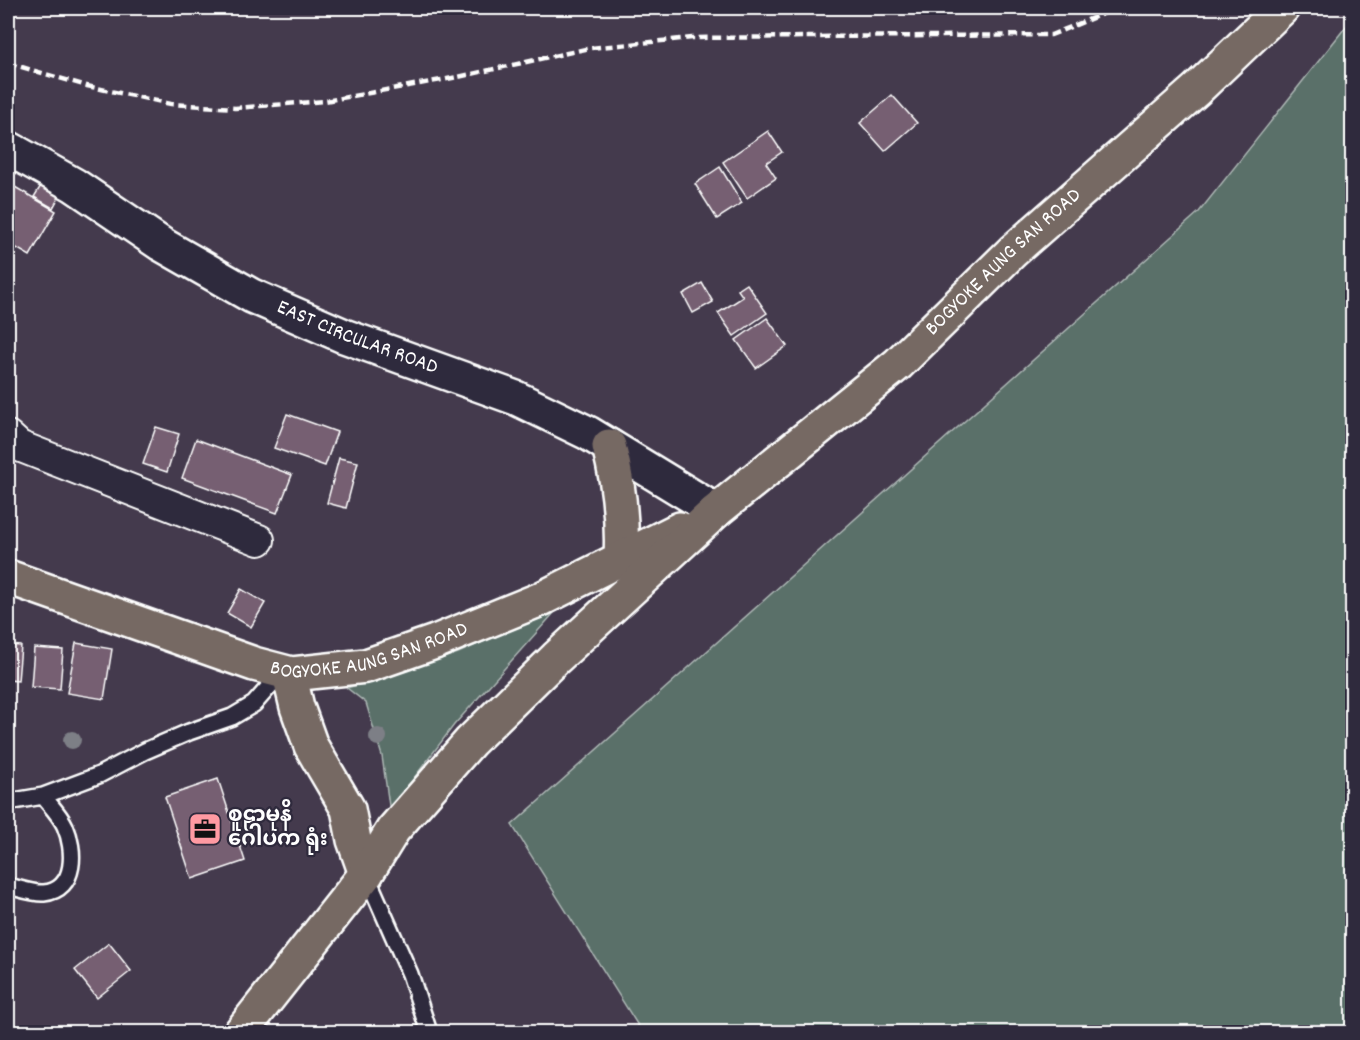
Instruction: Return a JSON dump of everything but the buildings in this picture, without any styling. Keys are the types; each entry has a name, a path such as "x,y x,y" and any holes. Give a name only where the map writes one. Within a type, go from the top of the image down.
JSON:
{"highway":[{"name":"BOGYOKE AUNG SAN ROAD","path":"241,1032 366,874 393,830 470,742 556,658 716,511 897,364 1013,251 1196,90 1282,8"},
{"path":"609,446 620,499 623,530 621,559"},
{"name":"BOGYOKE AUNG SAN ROAD","path":"8,577 287,673 366,666 435,642 541,599 716,511"},
{"path":"287,673 311,746 348,809 354,840 366,874"}],"street":[{"name":"EAST CIRCULAR ROAD","path":"8,148 74,185 161,244 252,296 344,336 516,398 588,433 716,511"},
{"path":"8,436 19,446 259,540"}],"lane":[{"path":"8,802 43,796 99,775 156,747 232,717 254,704 287,673"},
{"path":"8,886 43,894 62,887 69,878 71,848 64,825 43,796"},
{"path":"366,874 410,974 429,1032"}],"green space":[{"path":"1352,19 1352,1032 642,1032 512,825 1199,212"},
{"path":"554,613 454,725 414,778 391,820 382,756 366,703 347,688 458,653"}],"railway":[{"path":"8,63 87,86 171,104 235,108 325,101 458,77 590,48 692,38 1051,35 1117,8"}],"place":[{"name":"စူဠာမုနိ ဂေါပက ရုံး","path":"205,829"}]}
